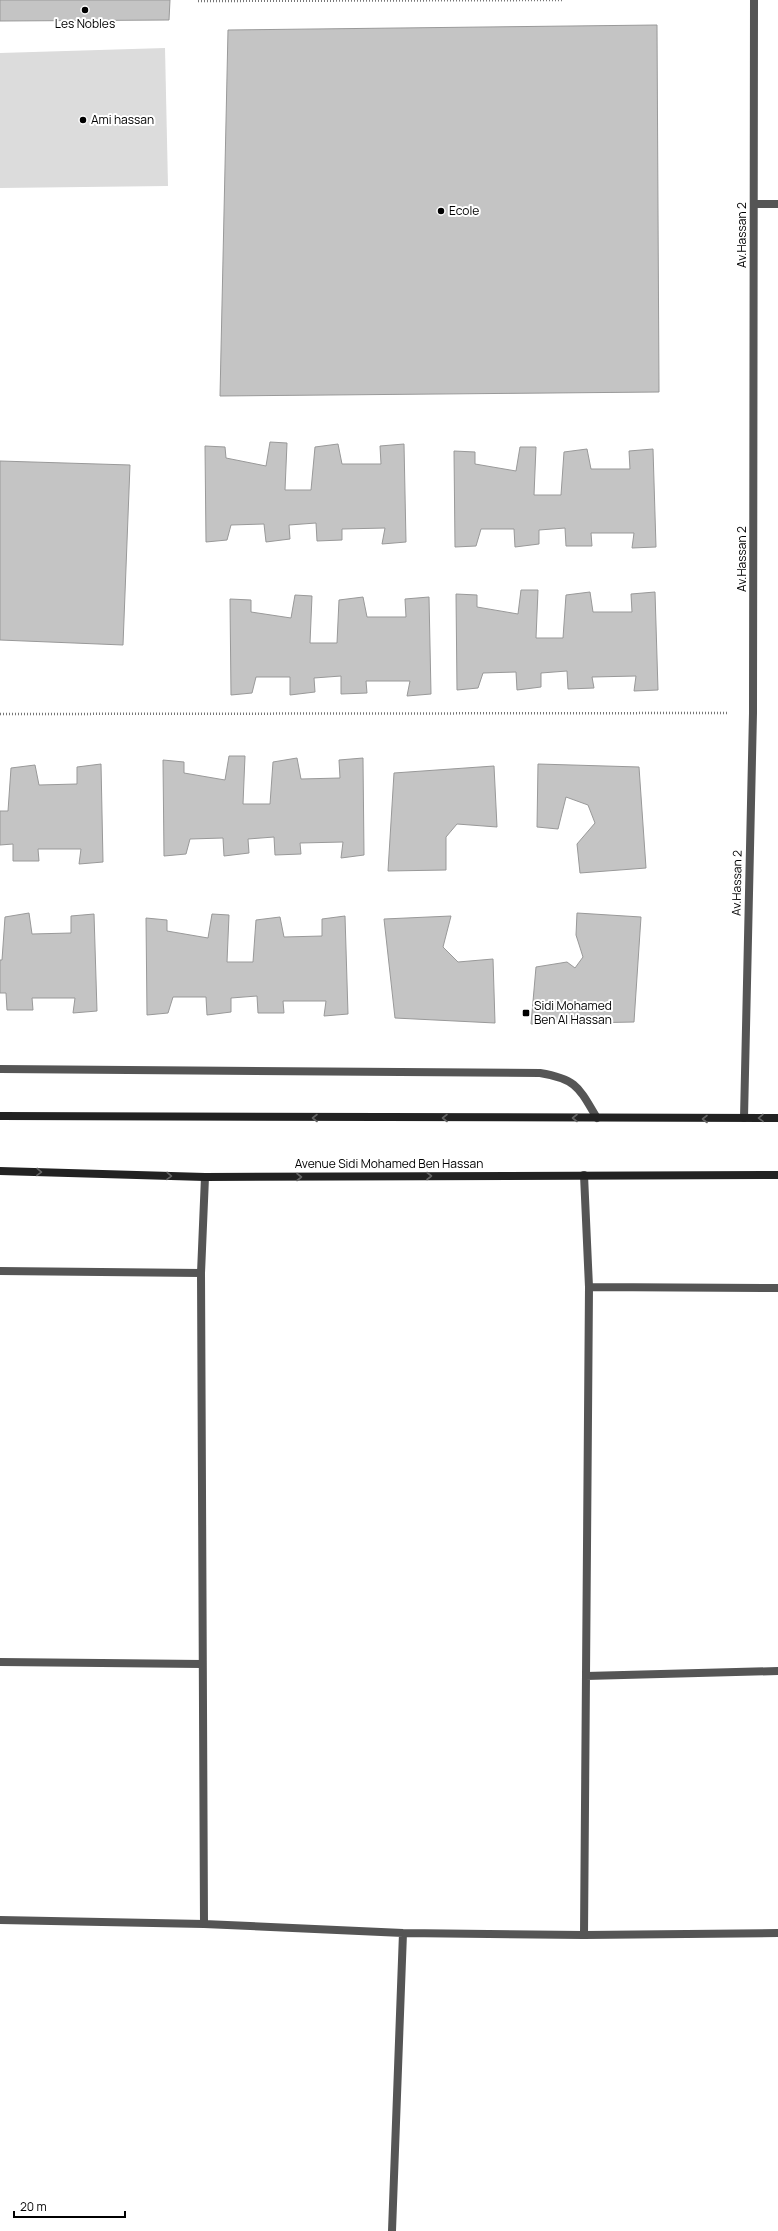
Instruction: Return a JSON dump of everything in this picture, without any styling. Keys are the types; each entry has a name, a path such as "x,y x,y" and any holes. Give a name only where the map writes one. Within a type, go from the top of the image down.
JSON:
{"street":[{"name":"Av.Hassan 2","path":"744,1118 753,713 754,0"},
{"path":"754,204 778,204"},
{"path":"0,1069 540,1073 561,1076 572,1082 580,1090 597,1118"},
{"path":"0,1116 778,1118"},
{"name":"Avenue Sidi Mohamed Ben Hassan","path":"0,1171 205,1178 778,1175"},
{"path":"584,1175 589,1287 584,1935"},
{"path":"204,1924 201,1273 205,1178"},
{"path":"0,1271 201,1273"},
{"path":"589,1287 778,1288"},
{"path":"0,1662 202,1664"},
{"path":"586,1676 778,1671"},
{"path":"0,1920 204,1924 403,1933 584,1935 778,1933"},
{"path":"392,2231 403,1933"}],"path":[{"path":"198,1 564,0"},
{"path":"0,714 753,713"}],"shaded area":[{"name":"Ami hassan","path":"165,48 168,186 0,188 0,53"}],"building":[{"name":"Les Nobles","path":"0,0 170,0 169,20 0,21"},
{"name":"Ecole","path":"657,25 659,392 220,396 228,30"},
{"path":"270,442 287,443 285,490 311,490 315,447 338,444 342,464 381,464 380,446 404,444 406,542 382,544 385,528 342,529 342,540 317,541 316,523 289,525 290,539 266,542 264,524 231,525 227,540 206,542 205,446 225,447 226,458 266,466"},
{"path":"520,447 536,447 534,495 561,495 564,452 587,449 591,469 630,469 629,451 653,449 656,547 632,548 634,533 591,533 592,546 566,546 565,528 539,530 539,544 515,547 514,529 481,529 476,546 455,547 454,451 475,452 475,464 516,471"},
{"path":"0,461 130,465 123,645 0,640"},
{"path":"521,590 538,590 536,638 563,638 566,595 590,592 593,612 632,612 631,594 655,592 658,690 634,691 636,676 592,677 594,688 568,689 567,671 541,673 541,687 517,690 516,672 483,673 478,688 457,690 456,594 477,595 477,607 518,614"},
{"path":"295,595 312,596 310,643 337,643 339,600 363,597 367,617 406,617 405,599 429,597 431,694 407,696 410,681 366,681 367,693 341,694 341,676 314,678 315,692 290,695 290,677 256,677 252,693 231,695 230,599 251,600 251,612 291,618"},
{"path":"229,756 245,756 243,804 270,804 273,762 297,758 301,779 340,778 339,760 363,758 364,855 341,858 343,842 300,843 301,854 275,855 274,837 248,839 249,853 224,856 223,838 190,839 186,854 164,856 163,760 184,762 184,773 225,780"},
{"path":"101,764 103,862 79,864 81,849 38,849 39,861 13,861 13,844 0,845 0,811 8,811 11,768 35,765 39,785 77,784 77,767"},
{"path":"538,764 639,767 646,868 580,873 577,844 595,823 588,805 566,797 558,829 537,827"},
{"path":"494,766 497,827 457,824 446,837 446,870 388,871 394,773"},
{"path":"29,913 32,934 71,933 71,916 94,914 97,1011 73,1013 75,998 32,998 33,1010 7,1010 6,993 0,993 0,960 2,960 5,917"},
{"path":"577,913 641,917 634,1022 531,1024 536,967 567,962 575,968 583,957 576,935"},
{"path":"212,914 229,915 227,962 253,962 256,920 280,917 284,937 322,936 322,919 345,916 348,1014 324,1016 326,1001 283,1001 284,1013 258,1013 257,996 231,998 231,1012 207,1015 206,997 173,997 168,1013 147,1015 146,918 167,920 167,931 208,938"},
{"path":"451,916 443,947 458,962 493,959 495,1023 395,1018 384,919"}],"place":[{"name":"Les Nobles","path":"85,10"},
{"name":"Ami hassan","path":"83,120"},
{"name":"Ecole","path":"441,211"},
{"name":"Sidi Mohamed Ben Al Hassan","path":"526,1013"}]}
